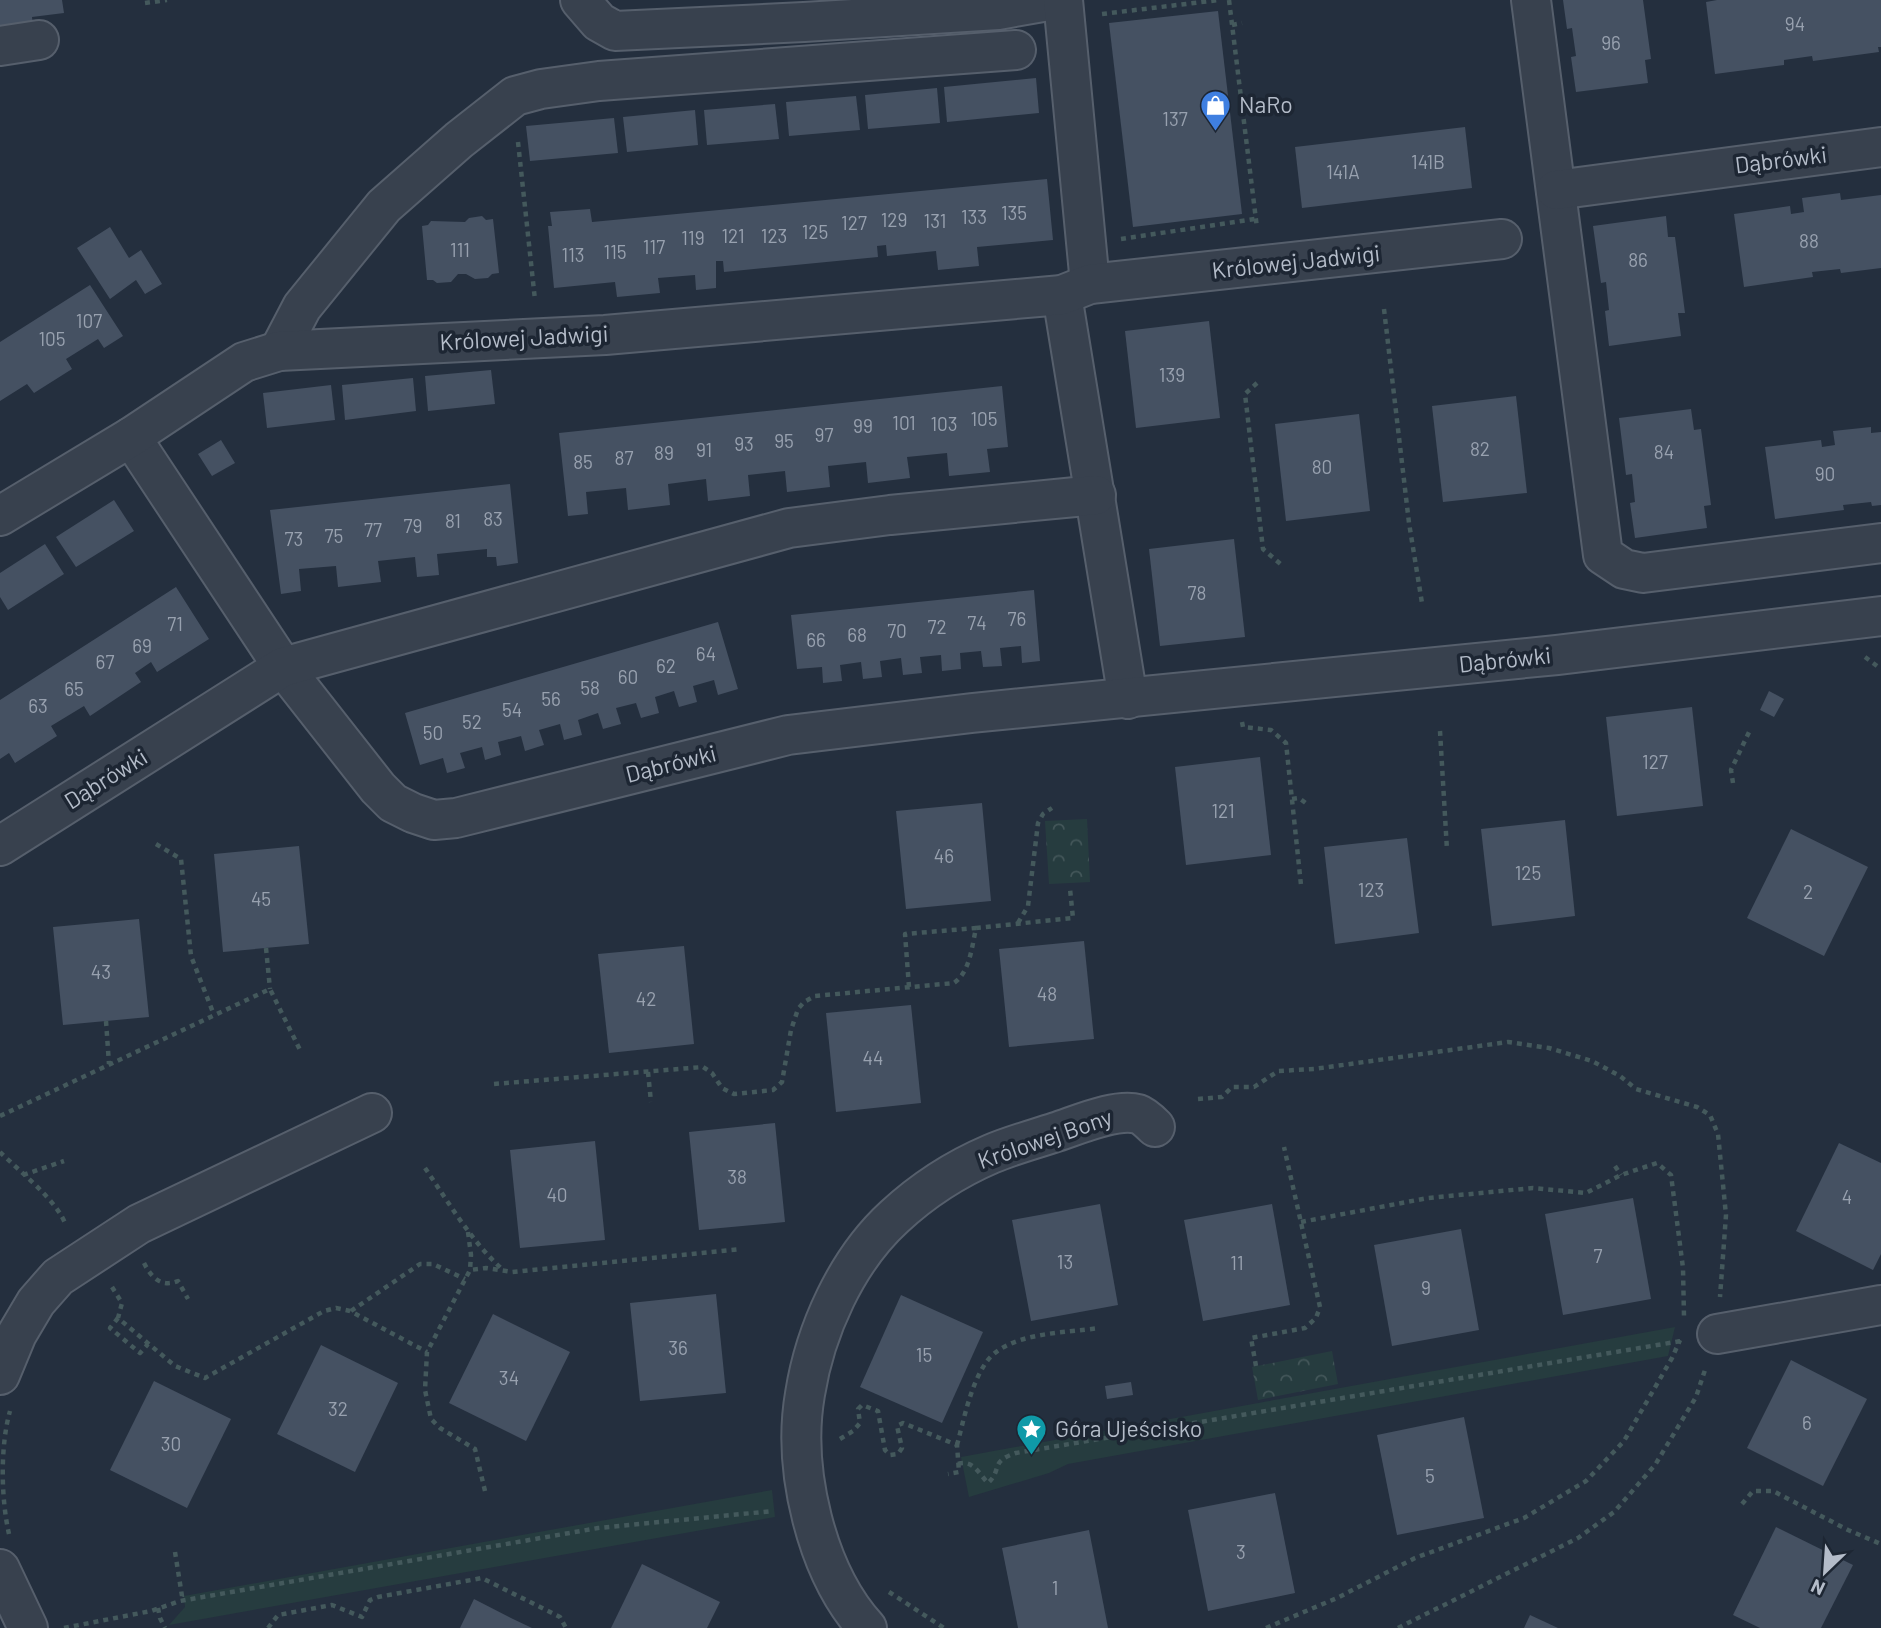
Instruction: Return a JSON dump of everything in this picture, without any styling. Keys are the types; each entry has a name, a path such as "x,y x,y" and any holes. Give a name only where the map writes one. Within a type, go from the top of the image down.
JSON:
{"street":[{"path":"580,0 598,22 615,31 1061,6 1076,289 1096,495 1128,699"},
{"path":"1531,0 1603,555 1624,569 1643,573 1881,543"},
{"path":"0,46 39,40"},
{"path":"279,351 302,307 384,206 459,139 515,96 541,89 599,81 1016,50"},
{"name":"Dąbrówki","path":"1556,190 1881,147"},
{"name":"Królowej Jadwigi","path":"0,516 131,437 244,362 279,351 605,335 1076,289 1502,239"},
{"name":"Dąbrówki","path":"131,437 283,667 338,738 393,803 434,820 456,818 788,735 972,713 1727,636 1881,616"},
{"name":"Dąbrówki","path":"0,846 283,667 789,528 890,515 1096,495"},
{"name":"Królowej Bony","path":"867,1628 851,1610 834,1580 820,1543 808,1496 802,1452 804,1395 815,1352 828,1315 847,1279 863,1252 892,1219 929,1187 991,1154 1124,1112 1141,1114 1155,1126"},
{"path":"6,1389 16,1334 36,1302 58,1277 136,1226 372,1113"},
{"path":"1694,1331 1881,1305"},
{"path":"6,1556 28,1628"}],"path":[{"path":"145,4 167,0"},
{"path":"1061,6 1219,0"},
{"path":"1229,0 1255,215"},
{"path":"1231,25 1242,23"},
{"path":"515,96 518,148 539,338"},
{"path":"1241,107 1259,106"},
{"path":"1384,309 1409,523 1422,603"},
{"path":"1257,383 1245,394 1264,549 1284,567"},
{"path":"1249,727 1271,730 1286,743 1301,885"},
{"path":"1733,783 1731,770 1750,730"},
{"path":"1440,731 1447,850"},
{"path":"1292,799 1299,798 1307,804"},
{"path":"1018,923 1028,906 1038,823 1043,814 1052,808"},
{"path":"156,845 181,859 191,957 214,1015"},
{"path":"909,987 905,934 1073,918 1070,889"},
{"path":"494,1084 703,1067 712,1073 722,1088 734,1094 773,1090 782,1082 791,1030 798,1009 804,1002 815,996 954,984 960,979 969,960 976,928"},
{"path":"266,948 270,989 301,1052"},
{"path":"0,1116 270,989"},
{"path":"106,1021 109,1064"},
{"path":"958,1464 966,1461 970,1463 988,1483 993,1480 997,1464 1004,1457 1679,1342 1694,1331 1726,1215 1718,1134 1710,1115 1697,1107 1636,1089 1592,1060 1549,1048 1508,1042 1314,1069 1278,1071 1254,1087 1232,1087 1222,1097 1198,1099"},
{"path":"648,1072 651,1101"},
{"path":"1256,1366 1251,1338 1305,1328 1316,1318 1320,1307 1284,1147"},
{"path":"0,1152 55,1204 64,1217 67,1228"},
{"path":"23,1175 64,1161"},
{"path":"1301,1222 1428,1198 1533,1188 1586,1193 1621,1175 1657,1163 1671,1175 1694,1331 1696,1397 1655,1465 1614,1512 1578,1538 1398,1628"},
{"path":"1615,1166 1621,1175"},
{"path":"425,1168 468,1232 503,1271"},
{"path":"136,1226 143,1248 144,1265 160,1282 169,1285 178,1281 188,1299"},
{"path":"468,1232 470,1270 427,1352 425,1390 431,1419 440,1428 475,1449 485,1491"},
{"path":"470,1270 486,1268 512,1272 741,1249"},
{"path":"350,1311 421,1264 433,1264 465,1279"},
{"path":"109,1283 122,1303 118,1318 110,1328 140,1353 148,1344"},
{"path":"118,1318 175,1366 205,1378 324,1311 336,1308 350,1311 427,1352"},
{"path":"948,1474 959,1472 957,1445 971,1395 985,1363 1003,1346 1031,1337 1099,1328"},
{"path":"1266,1628 1337,1598 1415,1558 1524,1518 1586,1481 1624,1441 1679,1342"},
{"path":"6,1389 2,1476 6,1556"},
{"path":"834,1440 853,1431 860,1423 858,1409 862,1405 878,1411 885,1450 890,1454 898,1454 902,1448 897,1426 903,1423 957,1445"},
{"path":"1742,1504 1753,1491 1773,1492 1881,1544"},
{"path":"67,1627 180,1601 598,1528 773,1511 783,1503"},
{"path":"175,1552 182,1596 180,1601"},
{"path":"268,1628 278,1615 332,1605 362,1617 370,1600 378,1597 482,1578 560,1617 566,1628"},
{"path":"882,1587 944,1628"},
{"path":"158,1608 165,1628"}],"green space":[{"path":"1087,819 1090,882 1049,884 1045,821"},
{"path":"1675,1327 1668,1356 1068,1464 1049,1473 969,1497 961,1457"},
{"path":"1332,1351 1338,1384 1258,1400 1252,1367"},
{"path":"772,1490 775,1517 169,1625 185,1607 184,1596"}],"building":[{"path":"0,0 62,0 64,13 32,17 33,26 0,31"},
{"path":"1563,0 1643,0 1651,59 1645,60 1648,83 1576,92 1571,57 1576,56 1572,28 1567,29"},
{"path":"1881,0 1881,47 1878,47 1879,52 1813,61 1812,56 1784,60 1784,65 1715,74 1706,2"},
{"path":"1218,11 1242,214 1133,227 1109,23"},
{"path":"1036,78 1039,113 947,122 944,87"},
{"path":"937,88 940,123 868,129 865,95"},
{"path":"856,96 860,130 789,136 786,102"},
{"path":"775,104 779,139 707,145 704,110"},
{"path":"695,110 698,145 627,152 623,117"},
{"path":"614,118 618,153 530,161 526,126"},
{"path":"1465,127 1472,188 1302,208 1295,147"},
{"path":"1047,179 1053,240 977,247 979,266 938,270 936,251 887,256 886,245 877,246 878,257 724,272 723,261 716,261 716,288 696,290 695,275 658,278 660,293 617,297 615,282 554,288 548,226 552,226 550,212 590,209 592,222"},
{"path":"1840,193 1841,200 1881,195 1881,268 1841,273 1840,269 1812,272 1813,277 1744,287 1734,214 1790,206 1791,214 1804,212 1802,198"},
{"path":"482,216 486,220 493,219 499,273 488,278 475,279 466,274 458,274 451,282 437,283 427,280 422,226 431,221 465,222 469,218"},
{"path":"1666,216 1668,237 1675,237 1685,313 1678,313 1681,336 1609,346 1605,311 1609,310 1606,282 1601,283 1593,226"},
{"path":"110,227 129,258 141,250 162,284 145,294 136,280 110,299 77,248"},
{"path":"90,285 123,336 104,348 98,339 66,359 72,369 34,393 27,384 0,401 0,342"},
{"path":"1209,321 1220,418 1136,428 1125,331"},
{"path":"491,370 495,404 428,411 425,376"},
{"path":"413,378 416,411 345,420 342,385"},
{"path":"331,385 335,420 267,428 263,393"},
{"path":"1002,386 1008,447 987,449 990,472 949,476 947,453 907,457 910,478 868,483 866,462 828,466 830,487 787,492 785,471 748,475 750,496 708,501 706,479 668,484 670,505 628,510 626,488 586,492 588,514 568,516 559,433"},
{"path":"1516,396 1527,493 1443,502 1432,406"},
{"path":"1691,409 1694,430 1701,429 1711,505 1704,506 1707,528 1635,538 1630,503 1635,502 1632,474 1626,475 1619,418"},
{"path":"1359,414 1370,511 1286,521 1275,424"},
{"path":"1871,427 1871,433 1881,432 1881,505 1872,506 1871,502 1843,505 1844,510 1775,519 1765,447 1821,440 1822,447 1835,445 1833,431"},
{"path":"221,440 235,463 212,476 198,454"},
{"path":"510,484 518,563 497,566 496,557 487,557 487,549 437,554 439,575 417,577 415,557 378,561 381,582 338,587 336,566 299,569 301,591 281,594 270,510"},
{"path":"114,500 134,531 76,567 56,537"},
{"path":"1234,539 1245,637 1160,646 1149,549"},
{"path":"45,544 64,574 8,610 0,597 0,573"},
{"path":"176,587 209,639 157,672 151,662 135,673 141,682 90,716 84,706 51,726 57,736 15,763 9,753 0,759 0,700"},
{"path":"1034,590 1040,661 1022,663 1021,646 1000,648 1002,666 983,667 981,651 960,653 961,669 942,671 941,655 920,657 922,673 903,675 901,658 880,661 882,677 863,679 861,662 840,665 842,681 823,683 822,667 797,669 791,615"},
{"path":"718,622 738,689 718,695 714,680 693,686 697,702 679,707 674,691 655,697 659,713 641,718 636,703 616,708 621,724 603,729 598,713 578,720 582,735 564,740 560,724 539,730 544,745 525,751 521,736 498,742 501,755 485,760 482,747 460,753 465,768 447,773 443,758 420,765 405,713"},
{"path":"1769,691 1784,699 1774,717 1760,710"},
{"path":"1692,707 1703,806 1617,816 1606,717"},
{"path":"1260,757 1271,855 1186,865 1175,767"},
{"path":"982,803 991,901 906,909 896,811"},
{"path":"1565,820 1575,916 1492,926 1481,829"},
{"path":"1791,829 1868,867 1824,956 1747,918"},
{"path":"1407,838 1419,933 1335,944 1324,847"},
{"path":"299,846 309,944 223,952 214,854"},
{"path":"139,919 149,1017 63,1025 53,927"},
{"path":"1084,941 1094,1039 1009,1047 999,949"},
{"path":"684,946 694,1044 609,1053 598,954"},
{"path":"911,1005 921,1103 836,1112 826,1013"},
{"path":"775,1123 785,1222 699,1230 689,1132"},
{"path":"595,1141 605,1240 520,1248 510,1150"},
{"path":"1839,1143 1881,1163 1881,1254 1873,1270 1796,1231"},
{"path":"1633,1198 1651,1299 1563,1315 1545,1214"},
{"path":"1100,1204 1118,1305 1031,1321 1012,1220"},
{"path":"1272,1204 1290,1305 1203,1321 1184,1220"},
{"path":"1461,1229 1479,1330 1392,1346 1374,1245"},
{"path":"716,1294 726,1393 640,1401 630,1303"},
{"path":"901,1295 983,1332 942,1423 860,1387"},
{"path":"493,1314 570,1352 526,1441 449,1403"},
{"path":"321,1345 398,1383 355,1472 277,1434"},
{"path":"1791,1360 1867,1399 1823,1486 1747,1448"},
{"path":"154,1381 231,1419 187,1508 110,1470"},
{"path":"1131,1382 1133,1395 1107,1399 1105,1386"},
{"path":"1464,1417 1484,1518 1397,1535 1377,1435"},
{"path":"1275,1493 1295,1593 1208,1611 1188,1510"},
{"path":"1776,1527 1853,1565 1821,1628 1760,1628 1733,1615"},
{"path":"1089,1530 1108,1628 1018,1628 1002,1548"},
{"path":"642,1564 720,1602 707,1628 611,1628"},
{"path":"474,1599 513,1619 532,1628 460,1628"},
{"path":"1530,1615 1558,1628 1524,1628"}],"place":[{"name":"NaRo","path":"1216,132"},
{"name":"Góra Ujeścisko","path":"1032,1456"}]}
